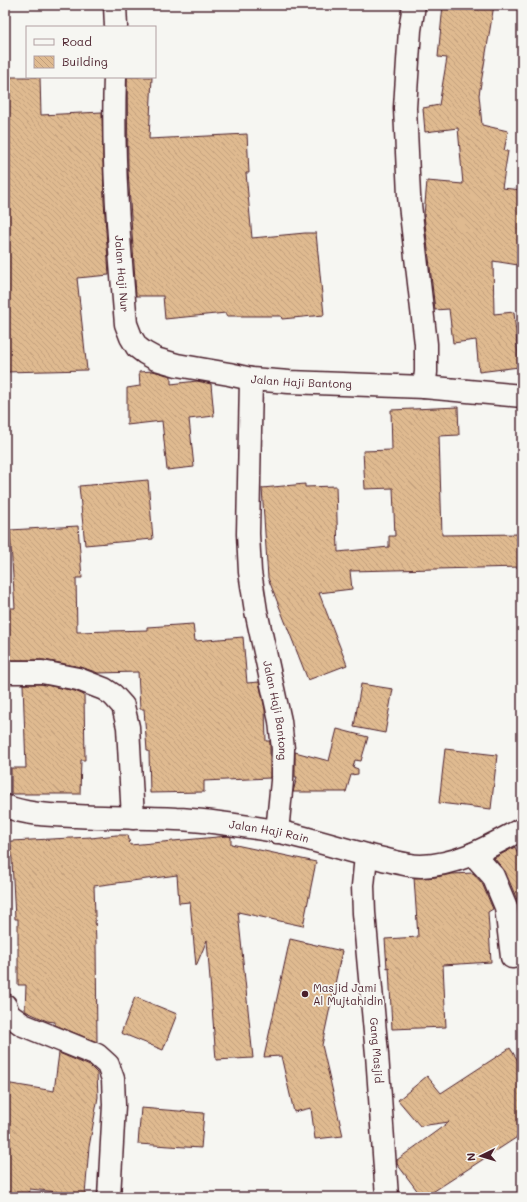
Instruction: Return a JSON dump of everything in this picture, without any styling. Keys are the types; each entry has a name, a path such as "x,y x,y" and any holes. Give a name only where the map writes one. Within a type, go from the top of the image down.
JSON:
{"street":[{"path":"115,5 116,26"},
{"path":"414,5 410,30 405,108 409,196 426,344 426,372 424,387"},
{"name":"Jalan Haji Nur","path":"115,78 117,222 126,324 131,336 137,347 156,359 177,365 251,379"},
{"name":"Jalan Haji Bantong","path":"277,832 282,781 283,749 280,721 256,611 250,572 248,541 251,379 289,382 424,387 522,396"},
{"path":"5,672 42,672 78,679 104,689 113,695 123,706 128,727 133,818"},
{"name":"Jalan Haji Rain","path":"5,806 23,811 61,815 214,821 277,832 366,856 420,866 452,862 473,854 522,829"},
{"path":"473,854 493,876 506,907 512,957"},
{"name":"Gang Masjid","path":"366,856 363,886 364,913 377,1054 387,1197"},
{"path":"5,1005 9,1014 23,1025 97,1054 108,1065 113,1079 114,1105 109,1197"}],"building":[{"path":"443,5 494,5 479,95 482,125 508,131 504,151 508,151 502,188 522,190 522,238 518,265 493,261 494,314 514,312 519,367 479,372 476,340 453,343 449,309 435,310 424,215 427,181 463,184 458,128 425,132 423,108 439,105 447,58 438,57"},
{"path":"5,77 40,78 41,115 102,112 104,201 109,275 77,278 87,370 5,372"},
{"path":"127,78 152,78 149,139 247,134 249,173 246,173 252,238 316,233 324,315 282,319 281,316 226,316 226,313 165,319 163,296 136,296 128,170"},
{"path":"153,371 171,376 171,384 197,381 211,384 214,416 189,419 194,467 167,470 162,421 127,425 127,388 140,386 139,372"},
{"path":"458,407 459,435 439,436 442,535 522,534 522,567 350,571 352,589 319,593 347,665 308,680 268,578 262,488 305,484 305,487 336,486 338,552 389,547 389,536 395,536 393,488 365,489 363,451 392,450 391,410"},
{"path":"148,480 153,539 85,545 79,486"},
{"path":"78,526 82,578 76,578 77,632 147,630 147,627 193,624 195,641 243,637 247,683 259,682 265,709 266,741 270,741 270,778 204,781 204,792 150,793 149,751 147,751 144,709 140,709 138,672 98,673 81,667 44,660 5,660 5,608 15,608 10,530"},
{"path":"23,684 41,684 75,691 84,695 85,760 81,760 80,794 11,794 11,768 26,768"},
{"path":"361,684 393,689 385,733 354,727"},
{"path":"337,729 368,737 361,761 355,760 353,767 358,769 358,774 351,775 346,792 293,792 297,777 295,777 295,752 329,761"},
{"path":"445,749 497,755 491,809 439,803"},
{"path":"128,835 130,845 228,836 231,837 231,844 316,862 303,926 238,912 253,1058 216,1060 207,940 196,966 190,902 179,903 177,875 94,886 97,1042 55,1025 55,1022 47,1021 25,1011 26,985 18,985 18,919 15,919 11,841 91,838"},
{"path":"515,847 522,863 522,917 519,911 518,902 505,871 494,858"},
{"path":"473,873 482,883 493,909 488,912 491,962 443,965 446,1027 392,1029 389,967 387,968 385,939 418,937 414,878"},
{"path":"290,939 342,951 322,1045 343,1136 315,1139 311,1108 294,1112 281,1056 264,1057"},
{"path":"135,997 177,1014 163,1050 121,1033"},
{"path":"510,1048 522,1067 522,1134 425,1197 422,1197 397,1164 397,1160 449,1122 420,1126 398,1100 427,1076 441,1093"},
{"path":"59,1053 90,1066 97,1073 98,1097 89,1147 85,1195 30,1189 29,1197 5,1197 5,1083 54,1091"},
{"path":"141,1108 204,1113 201,1148 138,1144"}],"place":[{"name":"Masjid Jami Al Mujtahidin","path":"305,994"}]}
